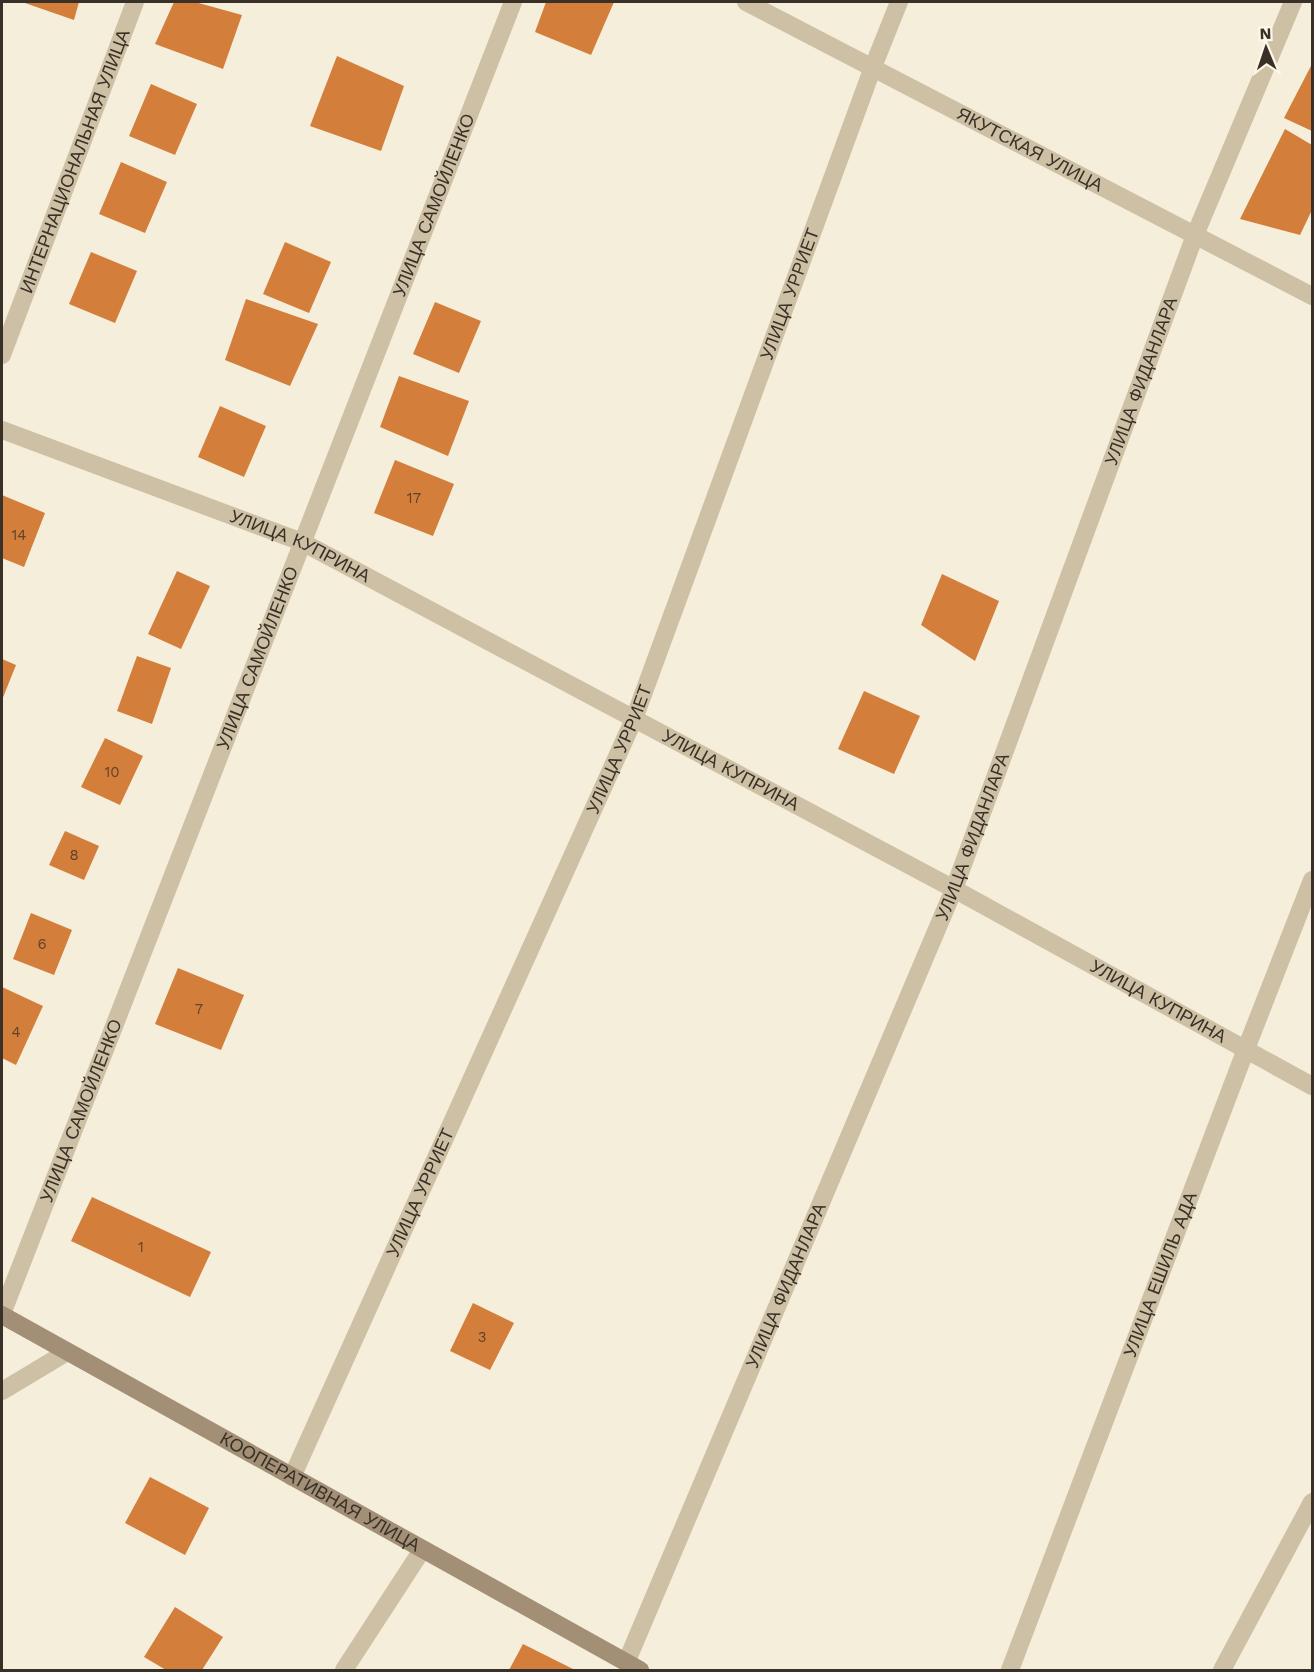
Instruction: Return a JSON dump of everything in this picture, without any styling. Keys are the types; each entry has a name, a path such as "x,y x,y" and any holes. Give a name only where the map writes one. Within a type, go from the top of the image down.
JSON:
{"street":[{"name":"ИНТЕРНАЦИОНАЛЬНАЯ УЛИЦА","path":"2,355 135,2"},
{"name":"УЛИЦА САМОЙЛЕНКО","path":"2,1314 513,2"},
{"name":"ЯКУТСКАЯ УЛИЦА","path":"746,2 1312,296"},
{"name":"УЛИЦА УРРИЕТ","path":"292,1477 634,719 899,2"},
{"name":"УЛИЦА ФИДАНЛАРА","path":"633,1667 954,889 1195,234 1293,2"},
{"name":"УЛИЦА КУПРИНА","path":"2,430 302,542 954,889 1312,1086"},
{"name":"УЛИЦА ЕШИЛЬ АДА","path":"1010,1671 1312,880"},
{"name":"КООПЕРАТИВНАЯ УЛИЦА","path":"2,1314 633,1667"},
{"path":"2,1391 68,1352"},
{"path":"1222,1671 1312,1502"},
{"path":"344,1671 422,1550"}],"building":[{"path":"22,2 79,2 74,20"},
{"path":"174,2 195,2 242,15 223,69 155,44"},
{"path":"546,2 614,2 591,55 535,32"},
{"path":"337,56 404,86 381,151 310,126"},
{"path":"1312,64 1312,131 1284,118"},
{"path":"151,84 197,104 175,155 129,136"},
{"path":"1285,129 1312,145 1312,210 1300,235 1240,219"},
{"path":"121,162 167,182 145,233 99,214"},
{"path":"285,242 331,262 309,313 263,294"},
{"path":"91,252 137,271 115,323 69,304"},
{"path":"246,299 318,324 290,386 225,360"},
{"path":"435,302 481,321 459,373 413,354"},
{"path":"399,376 469,401 448,456 380,427"},
{"path":"220,406 266,426 244,477 198,457"},
{"path":"395,460 454,484 433,536 374,513"},
{"path":"2,495 45,513 24,567 2,558"},
{"path":"177,571 210,586 181,649 148,634"},
{"path":"942,574 999,601 975,661 921,625"},
{"path":"137,656 171,668 152,724 117,711"},
{"path":"2,659 16,665 2,700"},
{"path":"864,691 920,716 894,774 838,749"},
{"path":"105,738 143,756 120,805 81,787"},
{"path":"65,831 99,846 84,880 49,865"},
{"path":"31,913 72,930 54,975 13,959"},
{"path":"178,968 244,995 221,1050 155,1024"},
{"path":"2,987 43,1006 16,1065 2,1058"},
{"path":"92,1197 211,1252 190,1297 71,1241"},
{"path":"473,1303 514,1323 490,1370 450,1351"},
{"path":"150,1477 209,1508 185,1555 125,1523"},
{"path":"175,1607 223,1637 202,1670 166,1670 144,1657"},
{"path":"523,1644 575,1670 509,1670"}]}
